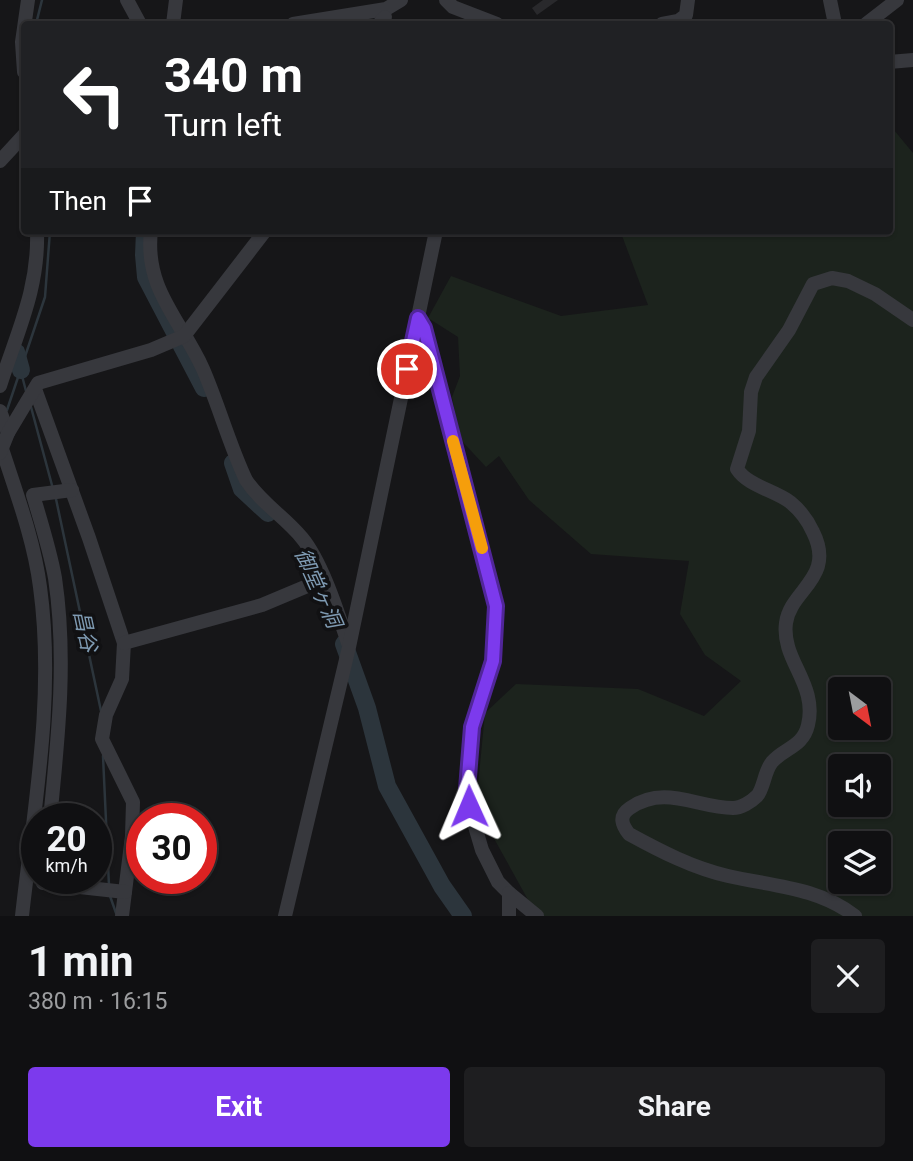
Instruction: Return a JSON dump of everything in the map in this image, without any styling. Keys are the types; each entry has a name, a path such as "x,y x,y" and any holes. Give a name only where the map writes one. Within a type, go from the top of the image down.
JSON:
{"street":[{"path":"25,21 28,0"},
{"path":"127,0 138,21"},
{"path":"173,21 176,0"},
{"path":"348,21 385,19 401,0"},
{"path":"446,0 453,7 489,21"},
{"path":"678,21 686,15 688,0"},
{"path":"830,0 834,21"},
{"path":"870,21 897,0"},
{"path":"893,62 913,60"},
{"path":"0,161 21,138"},
{"path":"0,386 32,294 38,257 37,235"},
{"path":"151,235 150,265 153,277 201,365 246,480 255,494 312,552 349,644"},
{"path":"22,916 44,712 44,614 33,549 1,451 8,433 38,383 151,350 184,336 262,235"},
{"path":"285,916 349,644 435,235"},
{"path":"855,916 816,895 788,886 727,876 699,867 629,834 622,825 621,817 626,810 640,801 662,797 684,798 731,808 741,807 757,796 772,762 800,742 807,728 810,699 790,650 786,621 793,606 811,582 817,569 818,552 814,533 800,511 788,501 742,476 737,468 749,431 751,392 756,377 789,330 813,284 822,280 832,278 848,281 875,294 913,320"},
{"path":"418,318 424,328 496,606 493,661 472,727 467,789 469,806 482,850 498,882 537,916"},
{"path":"35,389 124,643 122,679 106,715 102,739 133,802 132,836 122,916"},
{"path":"0,411 8,433"},
{"path":"52,803 60,729 60,627 54,577 33,495 72,490"},
{"path":"124,643 262,605 324,579"},
{"path":"112,891 125,892"},
{"path":"509,894 509,916"}],"shaded area":[{"path":"893,129 913,153 913,916 537,916 476,806 485,713 516,684 638,689 704,716 741,681 705,655 680,614 689,561 591,554 529,500 499,456 486,467 460,439 452,397 460,376 458,337 428,318 451,276 561,316 648,305 622,235 893,235"}],"building":[{"path":"543,0 558,0 537,15 532,8"}],"waterway":[{"path":"37,21 42,0"},
{"path":"7,410 45,297 50,235"},
{"name":"御堂ヶ洞","path":"145,235 146,277 204,388"},
{"name":"昌谷","path":"16,352 21,370"},
{"name":"昌谷","path":"16,353 26,391"},
{"name":"昌谷","path":"31,407 53,489"},
{"name":"御堂ヶ洞","path":"233,463 242,489 268,513"},
{"name":"昌谷","path":"56,499 101,711"},
{"name":"御堂ヶ洞","path":"344,644 367,708 387,786 442,886 463,916"},
{"name":"昌谷","path":"103,756 105,803"},
{"name":"昌谷","path":"110,896 116,913"}],"slow traffic":[{"path":"453,441 482,548"}],"route":[{"path":"407,369 418,318 424,328 496,606 497,628 493,661 472,727 467,789 469,806"}]}
